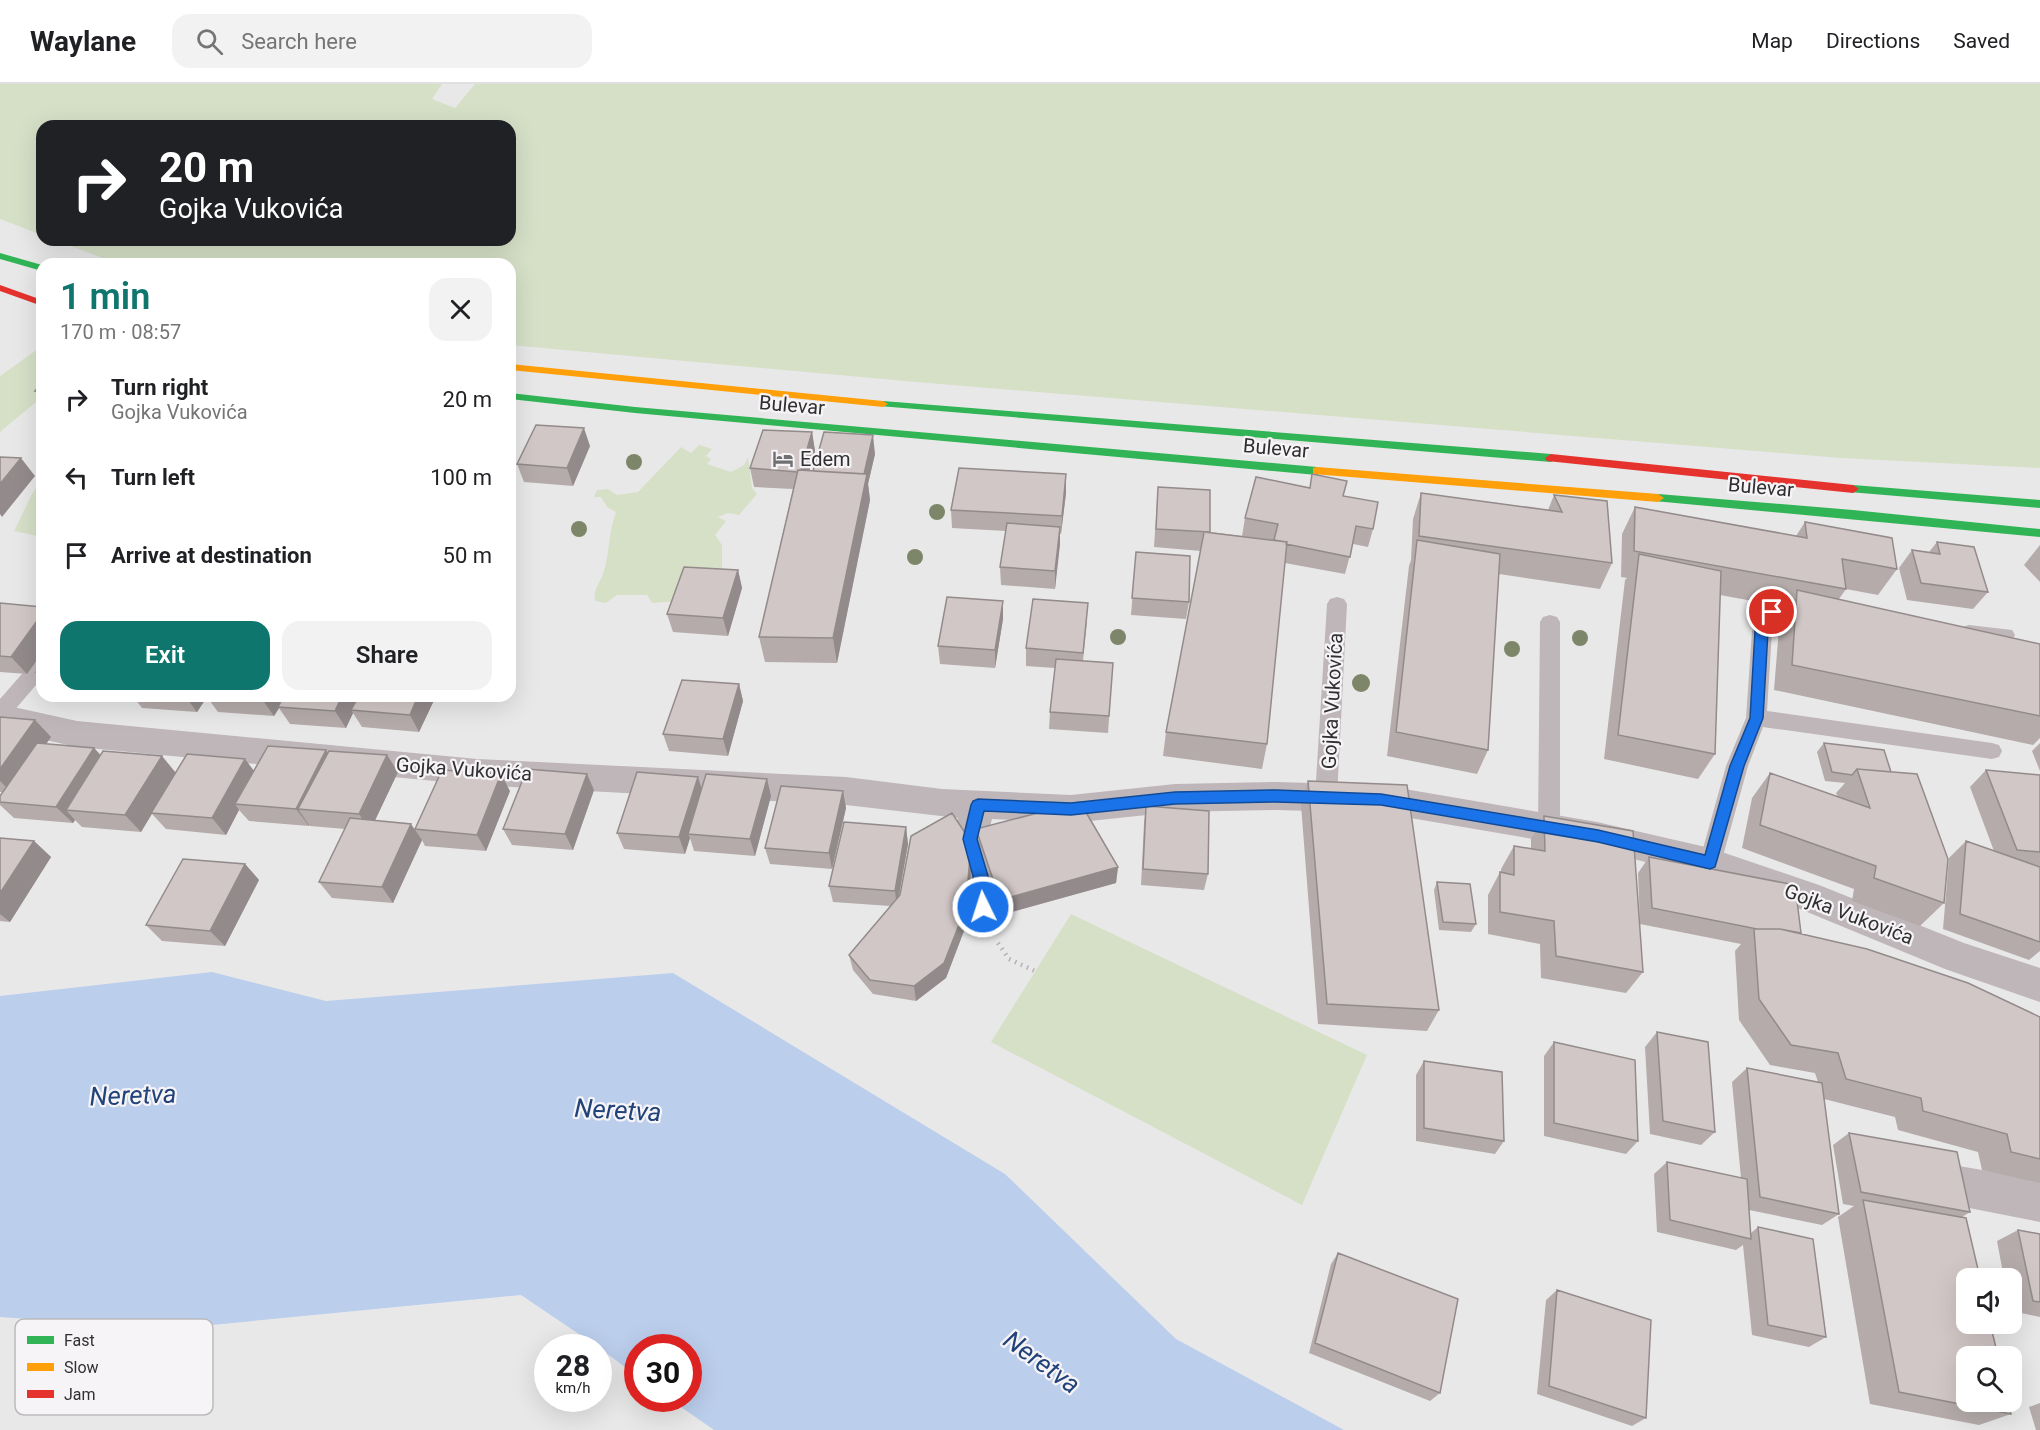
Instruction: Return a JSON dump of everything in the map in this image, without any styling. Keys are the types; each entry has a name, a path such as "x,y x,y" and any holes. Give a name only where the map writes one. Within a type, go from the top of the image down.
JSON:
{"main road":[{"path":"0,256 36,266"},
{"path":"0,288 36,301"},
{"path":"516,368 1098,423 1544,458 1943,498 2040,504"},
{"name":"Bulevar","path":"516,397 646,411 1221,463 1853,514 2040,533"}],"street":[{"name":"Gojka Vukovića","path":"0,715 77,734 477,772 846,791 942,803 1071,809 1175,798 1326,797 1381,800 1598,836 1710,862 1806,896 1958,957 2040,985"},
{"path":"978,805 970,839 980,876 983,907"},
{"path":"1959,1186 2040,1201"}],"lane":[{"name":"Gojka Vukovića","path":"1326,797 1337,604"},
{"path":"1710,862 1737,766 1756,718 1762,631 1772,612 1828,617"},
{"path":"1549,828 1550,622"},
{"path":"1946,629 2005,635"},
{"path":"0,715 36,671"},
{"path":"1756,718 1992,751"}],"green space":[{"path":"0,84 442,84 432,99 455,108 475,84 2040,84 2040,468 1841,458 916,382 516,346 516,258 102,258 71,246 516,246 516,120 36,120 36,233 0,219"},
{"path":"36,350 36,402 0,432 0,376"},
{"path":"699,445 712,449 706,456 711,459 707,464 731,472 744,465 748,457 752,488 757,494 739,515 728,513 718,517 726,521 715,535 722,545 722,581 679,601 652,603 647,595 617,595 606,603 595,601 616,512 607,507 601,497 594,497 597,490 608,489 617,495 638,492 681,447 691,453"},
{"path":"36,488 36,536 14,531"},
{"path":"1071,914 1367,1055 1302,1205 991,1042"}],"water":[{"name":"Neretva","path":"212,972 326,1001 673,973 1005,1174 1176,1339 1344,1430 714,1430 688,1412 702,1412 702,1334 624,1334 624,1366 612,1357 612,1334 579,1334 521,1295 213,1325 213,1319 0,1317 0,996"}],"building":[{"path":"536,425 584,428 567,468 517,464"},
{"path":"763,430 812,432 801,470 797,472 750,468"},
{"path":"824,432 873,435 864,474 813,471"},
{"path":"0,457 21,458 0,484"},
{"path":"959,468 1066,474 1062,516 951,510"},
{"path":"798,470 867,474 833,638 759,637"},
{"path":"1312,474 1347,481 1343,496 1378,502 1373,529 1356,526 1350,557 1274,540 1278,524 1245,518 1256,477 1310,488"},
{"path":"1158,487 1210,490 1210,532 1156,529"},
{"path":"1421,493 1562,512 1554,495 1607,501 1612,563 1419,536"},
{"path":"1635,507 1807,538 1805,522 1892,538 1897,569 1842,559 1846,589 1634,551"},
{"path":"1007,523 1060,527 1055,571 1000,567"},
{"path":"1204,532 1287,542 1267,744 1166,732"},
{"path":"1417,540 1500,554 1488,750 1396,732"},
{"path":"1937,542 1974,547 1988,592 1921,583 1912,550 1940,554"},
{"path":"1136,552 1190,556 1189,602 1132,598"},
{"path":"1639,554 1721,571 1715,754 1618,735"},
{"path":"684,567 738,570 723,618 667,614"},
{"path":"1797,590 2040,644 2040,716 1792,665"},
{"path":"947,597 1003,601 995,650 938,646"},
{"path":"1033,599 1088,603 1083,653 1026,648"},
{"path":"0,603 36,606 36,622 11,657 0,656"},
{"path":"1056,659 1113,663 1109,716 1050,712"},
{"path":"682,680 739,684 723,739 663,734"},
{"path":"281,702 339,702 335,711 278,707"},
{"path":"356,702 415,702 410,715 351,710"},
{"path":"0,717 35,720 0,769"},
{"path":"37,743 94,748 56,807 0,802 0,796"},
{"path":"1824,743 1884,750 1891,772 1857,769 1852,775 1832,772"},
{"path":"268,746 326,750 296,809 235,804"},
{"path":"103,751 162,756 125,815 66,810"},
{"path":"329,751 387,755 359,814 298,809"},
{"path":"187,754 245,759 212,818 151,813"},
{"path":"527,769 587,774 565,834 503,829"},
{"path":"1857,769 1917,774 1948,859 1944,903 1874,878 1876,866 1760,825 1770,773 1870,808"},
{"path":"442,770 501,774 477,835 415,829"},
{"path":"1986,770 2040,775 2040,852 2017,850"},
{"path":"637,772 698,777 679,837 617,833"},
{"path":"706,774 767,779 750,839 688,834"},
{"path":"1308,781 1407,785 1439,1010 1327,1004"},
{"path":"781,786 843,791 829,853 765,848"},
{"path":"1080,802 1118,867 1000,900 976,829"},
{"path":"1146,806 1209,811 1208,874 1143,869"},
{"path":"952,813 971,842 966,907 944,963 914,986 870,980 849,955 900,895 911,836"},
{"path":"1544,816 1633,831 1643,972 1556,956 1554,921 1500,912 1500,872 1514,875 1514,846 1545,851"},
{"path":"350,818 411,824 382,887 319,882"},
{"path":"844,822 906,827 895,891 829,886"},
{"path":"0,838 34,841 0,893"},
{"path":"1966,841 2040,867 2040,942 1960,914"},
{"path":"1649,857 1795,885 1801,933 1780,929 1757,929 1652,908"},
{"path":"183,859 245,864 210,931 146,925"},
{"path":"1437,882 1470,884 1476,924 1443,922"},
{"path":"1754,929 1780,929 1867,949 1968,983 2040,1017 2040,1159 2011,1152 2007,1134 1923,1111 1921,1098 1846,1079 1838,1053 1791,1045 1759,999"},
{"path":"1657,1032 1708,1042 1715,1132 1663,1121"},
{"path":"1554,1042 1635,1060 1638,1141 1554,1123"},
{"path":"1424,1061 1502,1072 1504,1141 1424,1128"},
{"path":"1747,1068 1822,1083 1839,1214 1760,1197"},
{"path":"1849,1133 1957,1152 1970,1212 1861,1192"},
{"path":"1667,1162 1747,1179 1751,1239 1670,1220"},
{"path":"1863,1200 1966,1218 1978,1268 1956,1268 1956,1334 1993,1334 1996,1346 1956,1346 1956,1403 1899,1392"},
{"path":"1758,1227 1813,1239 1826,1337 1768,1325"},
{"path":"2018,1230 2040,1234 2040,1302 2033,1301"},
{"path":"1338,1253 1458,1299 1440,1393 1315,1343"},
{"path":"1557,1290 1651,1320 1646,1418 1549,1386"}],"traffic: fast":[{"path":"0,256 36,266"},
{"path":"516,397 635,410 1317,471"},
{"path":"883,404 1551,458"},
{"path":"1853,489 2040,504"},
{"path":"1658,498 1853,514 2040,533"}],"traffic: slow":[{"path":"516,368 883,404"},
{"path":"1317,471 1658,498"}],"traffic: jam":[{"path":"0,288 36,301"},
{"path":"1551,458 1853,489"}],"place":[{"name":"Edem","path":"783,459"}],"route":[{"path":"983,907 980,876 970,839 978,805 1071,809 1175,798 1276,796 1381,800 1598,836 1710,862 1737,766 1756,718 1762,631 1772,612"}]}
